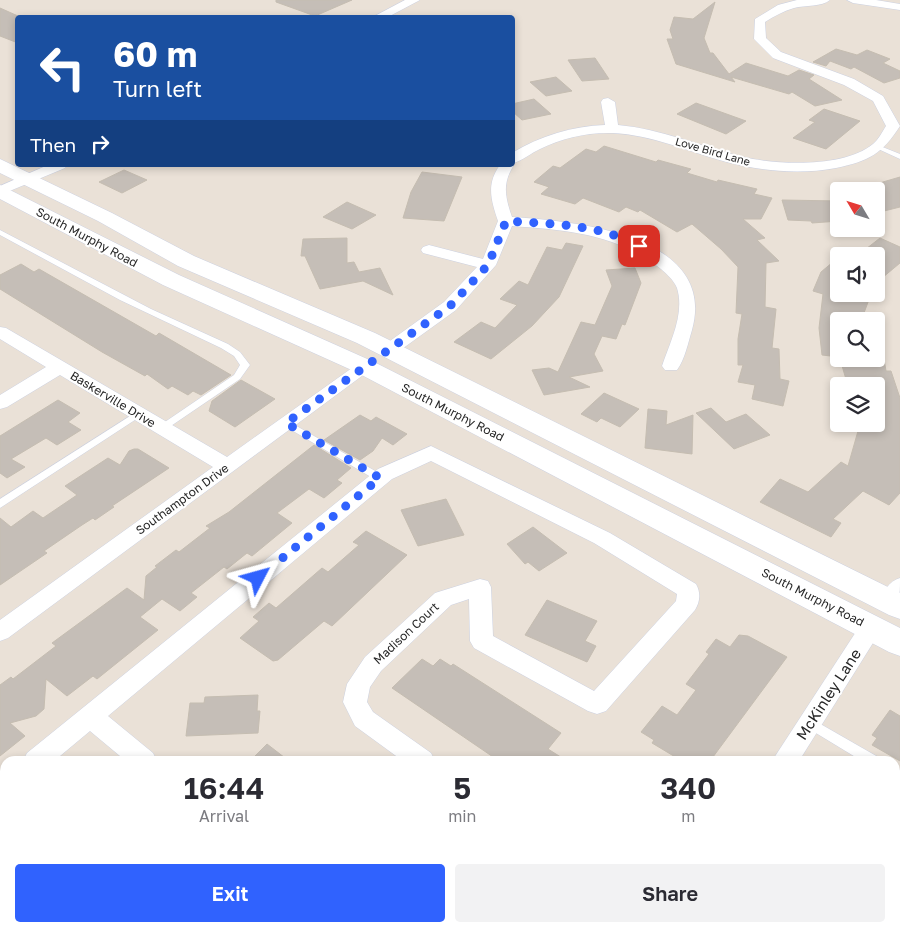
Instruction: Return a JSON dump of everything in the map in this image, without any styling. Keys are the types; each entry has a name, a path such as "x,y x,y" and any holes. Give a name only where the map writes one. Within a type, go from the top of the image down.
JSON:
{"main road":[{"name":"South Murphy Road","path":"0,165 105,217 186,261 377,358 900,643"},
{"name":"South Murphy Road","path":"0,191 170,280 377,358 896,598"},
{"path":"870,627 896,598"}],"street":[{"path":"382,15 414,0"},
{"name":"Love Bird Lane","path":"515,157 531,146 576,132 612,129 669,138 745,162 773,166 829,165 853,159 878,147 893,126 878,99 849,82 777,55 760,38 759,21 777,8 802,2 824,0"},
{"path":"853,0 900,7"},
{"path":"608,102 612,129"},
{"path":"0,191 56,167"},
{"path":"377,358 450,306 488,265 506,221 496,190 500,173 505,167"},
{"path":"506,221 598,231 626,239 652,254 674,272 685,287 688,310 671,366"},
{"path":"429,250 488,265"},
{"name":"Baskerville Drive","path":"0,332 226,466"},
{"name":"Southampton Drive","path":"0,632 377,358"},
{"path":"0,403 60,367"},
{"name":"Madison Court","path":"380,478 431,453 602,538 688,590 687,604 597,704 482,641 480,586 443,599 373,664 358,684 355,702 364,719 415,756"},
{"path":"42,756 380,478"},
{"name":"McKinley Lane","path":"788,756 870,627"},
{"path":"90,716 138,756"}],"lane":[{"path":"878,147 900,157"},
{"path":"0,232 140,308 204,337 243,359 245,365 237,377 162,428"},
{"path":"0,504 138,414"},
{"path":"286,423 380,478"},
{"path":"810,723 865,756"}],"building":[{"path":"276,0 352,0 317,15 312,15 276,2"},
{"path":"715,2 704,38 710,53 713,53 729,74 746,63 788,76 799,70 814,75 809,79 842,100 815,106 792,92 789,94 731,77 735,82 676,64 667,39 673,39 670,30 674,17 693,19"},
{"path":"0,8 16,15 15,42 0,36"},
{"path":"836,49 857,55 867,50 890,59 883,63 900,71 900,78 884,83 854,67 851,69 830,61 826,66 813,62"},
{"path":"595,58 609,79 582,81 568,60"},
{"path":"556,77 572,91 546,96 530,82"},
{"path":"534,99 551,114 522,120 515,114 515,103"},
{"path":"696,103 746,121 726,134 677,114"},
{"path":"824,109 860,121 826,149 793,138 815,122 809,120"},
{"path":"604,146 656,162 658,160 691,169 687,173 717,182 718,180 757,189 754,194 772,198 761,219 743,219 765,238 757,240 779,261 766,263 765,307 776,309 772,348 779,349 780,379 789,381 783,406 752,399 755,385 738,382 743,365 738,365 738,339 742,314 736,313 738,267 721,249 692,224 677,232 640,210 638,212 626,207 619,212 583,198 575,204 541,194 549,187 534,182 553,166 560,168 586,149 596,152"},
{"path":"124,170 147,180 122,193 99,182"},
{"path":"422,172 462,177 444,221 403,218 411,192"},
{"path":"900,177 900,207 885,211 885,182 883,182"},
{"path":"782,200 830,201 830,222 812,223 811,221 788,220"},
{"path":"347,202 376,215 352,229 323,217"},
{"path":"347,238 347,263 354,262 359,272 380,268 393,295 363,281 320,289 305,256 301,256 303,239"},
{"path":"880,238 900,247 900,263 885,276 885,247 868,247"},
{"path":"566,243 583,246 559,297 532,326 491,359 454,342 481,322 495,328 517,305 500,299 519,281 528,285 547,247 562,250"},
{"path":"21,264 34,272 39,269 156,336 159,333 231,375 201,395 193,391 188,395 172,386 168,389 147,374 145,376 102,352 0,289 0,275"},
{"path":"830,264 830,302 868,302 864,312 830,312 830,356 822,355 819,328 823,294 813,291 821,272"},
{"path":"635,268 641,283 625,325 622,324 616,339 602,336 594,354 603,371 569,377 590,387 544,395 532,370 549,368 558,372 581,322 595,325 612,286 606,270"},
{"path":"885,365 886,371 891,371 900,398 900,493 889,505 863,491 833,519 841,523 831,537 760,502 780,479 808,492 841,462 848,466 858,432 885,432 885,377 845,377 842,367 885,367"},
{"path":"241,380 275,399 235,427 209,411 212,401"},
{"path":"604,393 639,409 620,427 601,418 597,422 581,414"},
{"path":"58,400 80,413 68,422 81,430 57,445 46,438 11,459 25,467 7,478 0,473 0,436"},
{"path":"711,408 726,422 746,414 770,435 734,449 696,413"},
{"path":"648,409 667,411 666,425 693,415 692,454 645,448"},
{"path":"360,415 371,421 376,417 407,434 393,445 382,438 373,451 360,460 324,440"},
{"path":"314,445 351,468 337,480 342,483 324,498 309,489 277,513 292,523 252,556 247,553 227,569 224,567 191,593 197,597 180,611 162,599 140,617 158,630 97,679 93,676 67,696 46,679 44,709 36,716 10,723 25,736 0,756 0,685 11,677 13,679 56,646 52,643 127,588 144,600 146,576 157,567 155,566 176,550 179,552 210,528 206,526 229,512"},
{"path":"138,449 169,468 112,506 114,507 95,520 93,518 44,551 47,553 0,585 0,518 11,527 33,511 43,518 77,495 65,486 108,458 120,465 129,451"},
{"path":"446,499 464,535 418,546 401,510"},
{"path":"533,527 567,553 539,571 528,562 525,564 507,544"},
{"path":"366,531 407,555 332,626 324,621 278,660 273,661 240,638 259,621 253,617 269,603 276,608 322,568 328,572 359,545 353,542"},
{"path":"547,600 597,621 585,641 596,646 587,662 525,635"},
{"path":"739,635 748,636 787,657 714,756 674,756 652,743 654,740 641,732 662,706 677,715 696,690 686,684 709,654 706,652 716,639 730,647"},
{"path":"422,659 433,666 440,659 451,666 453,664 561,733 548,749 559,756 492,756 392,688"},
{"path":"258,695 257,711 260,711 258,733 186,736 190,703 204,703 205,697"},
{"path":"890,710 900,716 900,756 891,756 872,745 877,738 872,735"},
{"path":"267,744 283,756 255,756"}],"route":[{"path":"258,578 380,478 286,423 450,306 488,265 506,221 598,231 626,239 639,246"}]}
